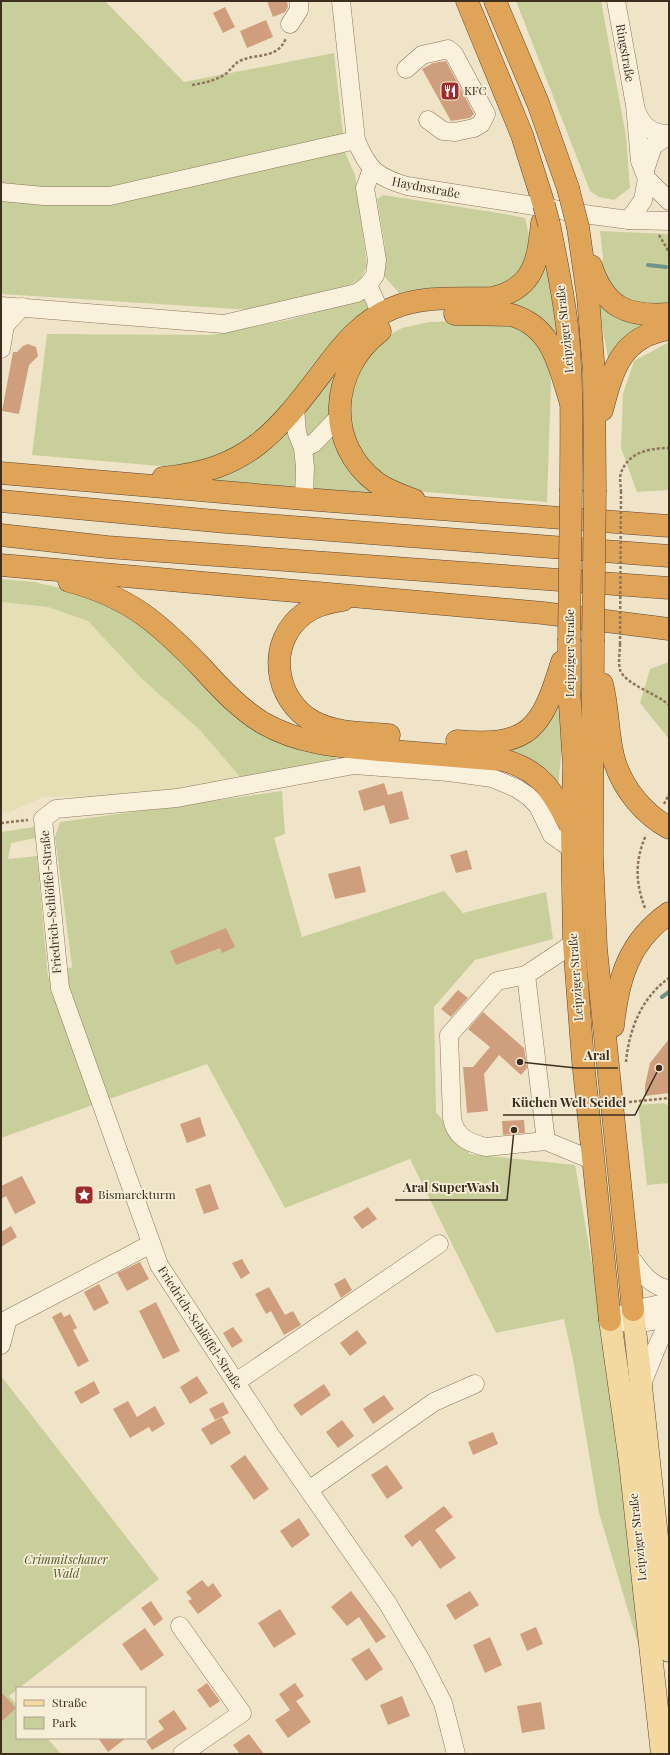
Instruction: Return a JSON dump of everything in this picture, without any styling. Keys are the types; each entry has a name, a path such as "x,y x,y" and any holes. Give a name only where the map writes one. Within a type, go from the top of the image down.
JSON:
{"highway":[{"name":"Leipziger Straße","path":"467,1 522,135 538,184 562,290 567,328 571,403 569,689 574,766 572,839 574,943 577,998 592,1160 610,1320"},
{"name":"Leipziger Straße","path":"495,1 538,103 568,188 578,227 591,326 594,372 595,436 592,856 596,948 617,1068 627,1253 634,1317"},
{"path":"114,482 194,474 228,462 244,454 268,437 295,408 347,341 360,328 393,308 419,301 492,298 509,292 524,281 534,268 539,253 545,217"},
{"path":"578,227 596,282 607,298 615,305 631,313 648,316 669,314"},
{"path":"435,508 387,490 368,475 357,462 348,447 340,416 343,383 353,360 361,348 371,338 394,323 421,315 503,313 521,318 529,322 544,334 549,342 571,403"},
{"path":"595,436 609,383 624,353 637,340 651,332 669,329"},
{"path":"1,473 304,499 669,526"},
{"path":"1,501 226,522 669,556"},
{"path":"1,536 107,547 669,588"},
{"path":"9,566 543,613 669,629"},
{"path":"9,566 90,587 132,606 147,616 174,639 237,704 250,714 277,730 320,744 503,760 526,768 544,782 551,791 572,839"},
{"path":"361,596 326,603 306,613 290,629 280,649 279,671 281,682 291,701 297,709 314,722 333,730 479,743 496,743 512,739 531,727 546,708 569,641"},
{"path":"593,648 605,696 615,762 620,774 630,792 642,807 669,828"},
{"path":"617,1068 616,995 625,966 641,939 651,928 669,913"}],"main road":[{"name":"Leipziger Straße","path":"634,1317 669,1651"},
{"name":"Leipziger Straße","path":"610,1320 633,1491 662,1754"}],"street":[{"path":"290,24 299,10 299,1"},
{"name":"Haydnstraße","path":"341,1 356,140 363,157 372,169 385,179 407,186 629,220 662,222"},
{"name":"Ringstraße","path":"616,1 635,105 640,161 646,175 669,201"},
{"path":"406,68 422,55 448,49 454,54 486,114 480,124 474,128 455,132 443,131 428,120"},
{"name":"Ringstraße","path":"635,105 641,122 650,130 660,134 669,134"},
{"name":"Ringstraße","path":"629,220 643,200 646,175 653,146 669,134"},
{"path":"1,192 44,196 110,196 356,140"},
{"path":"1,306 224,324 358,293 368,286 375,275 377,260 365,188 372,169"},
{"path":"368,286 381,314"},
{"path":"1,349 5,325 22,307"},
{"path":"295,408 297,434 303,448 305,467 304,499"},
{"path":"303,448 313,444 325,434 340,416"},
{"name":"Friedrich-Schlöffel-Straße","path":"456,1754 443,1703 422,1662 388,1604 309,1490 159,1266 60,988 43,819 56,809 177,798 354,764 449,772 492,778 516,788 528,796 538,806 552,835 572,839"},
{"path":"574,943 526,975 497,981 449,1035 452,1118 456,1130 462,1138 477,1145 486,1147 546,1141 592,1160"},
{"path":"526,975 546,1141"},
{"path":"1,1345 8,1319 151,1244"},
{"path":"236,1382 439,1244"},
{"path":"627,1253 650,1281 663,1288 669,1289"},
{"path":"610,1320 634,1317 669,1302"},
{"path":"634,1317 651,1322 669,1316"},
{"path":"642,1384 658,1344 669,1322"},
{"path":"309,1490 434,1402 475,1384"},
{"path":"180,1626 242,1713 182,1754"}],"path":[{"path":"192,85 212,81 225,74 238,62 273,52 283,46 290,24"},
{"path":"669,448 652,448 639,453 629,460 621,474 619,664 625,676 630,681 662,698 669,705"},
{"path":"664,804 669,794"},
{"path":"1,823 43,819"},
{"path":"645,908 639,894 637,864 639,850 646,835"},
{"path":"617,1068 627,1048 632,1030 652,993 669,978"},
{"path":"629,1102 669,1098"}],"shaded area":[{"path":"1,602 48,607 88,621 142,679 200,730 240,777 175,789 100,796 43,797 10,812 1,813"}],"green space":[{"path":"1,1 105,1 184,82 334,53 345,152 355,175 367,265 361,278 348,286 252,310 1,294"},
{"path":"516,1 601,1 626,136 630,188 614,200 599,197 590,191"},
{"path":"383,195 525,218 531,244 525,263 514,276 499,286 400,294 382,274 385,247 377,199"},
{"path":"600,231 669,234 669,304 638,304 622,299 609,286 601,265 603,258"},
{"path":"546,262 557,336 512,307 507,299"},
{"path":"364,299 370,302 371,309 263,430 235,451 195,469 32,455 47,334 211,335 288,320"},
{"path":"597,299 663,320 609,363"},
{"path":"498,320 530,331 546,353 551,382 547,502 403,490 361,457 345,409 349,380 377,342 402,328 429,322"},
{"path":"669,342 669,490 637,492 621,448 623,394 634,361"},
{"path":"339,367 330,410 379,498 205,485 203,479"},
{"path":"1,579 34,582 91,595 131,614 168,645 206,686 336,756 336,762 240,777 200,730 142,679 88,621 48,607 1,602"},
{"path":"669,662 669,739 640,703 650,669"},
{"path":"557,701 560,703 562,745 558,788 494,749"},
{"path":"282,791 285,834 274,838 302,937 444,891 463,913 546,892 553,939 475,960 434,1007 436,1112 470,1154 575,1165 597,1293 647,1674 599,1513 573,1360 564,1319 496,1333 410,1159 285,1208 207,1064 1,1138 1,832 34,827 36,838 11,843 8,859 37,856 48,977 72,967 55,837 60,822"},
{"path":"664,1103 669,1106 669,1183 647,1185 638,1105"},
{"name":"Crimmitschauer Wald","path":"1,1376 159,1579 21,1687 16,1687 16,1691 9,1696 16,1704 16,1739 48,1739 61,1754 1,1754"}],"building":[{"path":"267,1 287,1 288,7 285,12 273,17"},
{"path":"225,7 235,27 223,33 213,13"},
{"path":"266,20 273,37 247,48 240,31"},
{"name":"KFC","path":"446,61 474,114 470,118 451,121 422,69 433,63"},
{"path":"28,344 36,347 38,356 29,365 19,414 2,411 13,352 17,352 23,346"},
{"path":"384,783 388,795 402,791 409,819 390,824 384,805 364,811 358,791"},
{"path":"467,850 472,869 456,873 450,855"},
{"path":"360,866 366,892 335,899 328,874"},
{"path":"226,928 235,947 222,953 220,948 176,965 170,951"},
{"path":"458,990 468,998 451,1017 441,1009"},
{"path":"483,1012 524,1048 527,1068 521,1075 499,1055 484,1074 488,1111 467,1113 463,1067 473,1067 490,1047 468,1029"},
{"path":"669,1039 669,1093 645,1096 645,1085 650,1063"},
{"path":"200,1117 206,1136 187,1143 180,1124"},
{"path":"524,1120 525,1133 503,1135 502,1121"},
{"path":"22,1176 36,1203 15,1214 6,1196 1,1199 1,1186"},
{"path":"210,1184 219,1209 204,1214 195,1189"},
{"path":"368,1207 377,1219 362,1229 353,1217"},
{"path":"11,1226 17,1237 1,1247 1,1232"},
{"path":"242,1259 250,1273 241,1279 232,1263"},
{"path":"140,1262 149,1279 127,1291 117,1273"},
{"path":"345,1278 352,1290 341,1298 334,1284"},
{"path":"99,1284 109,1303 94,1311 84,1292"},
{"path":"269,1287 285,1315 293,1311 301,1325 284,1335 271,1311 266,1314 255,1294"},
{"path":"156,1302 180,1351 163,1359 139,1311"},
{"path":"61,1312 64,1317 70,1314 77,1328 73,1330 89,1361 78,1367 52,1317"},
{"path":"233,1327 243,1341 232,1348 223,1333"},
{"path":"357,1330 367,1343 350,1356 340,1343"},
{"path":"197,1376 208,1393 190,1404 180,1387"},
{"path":"94,1381 100,1393 81,1404 74,1392"},
{"path":"324,1384 331,1395 301,1416 293,1405"},
{"path":"384,1395 394,1409 373,1424 363,1409"},
{"path":"128,1401 137,1417 155,1406 165,1424 152,1432 149,1427 130,1438 113,1409"},
{"path":"223,1402 229,1413 215,1420 209,1409"},
{"path":"222,1417 231,1433 211,1445 201,1429"},
{"path":"342,1420 354,1436 338,1448 326,1432"},
{"path":"493,1432 498,1444 473,1455 468,1442"},
{"path":"245,1455 269,1489 254,1500 230,1466"},
{"path":"387,1465 403,1488 387,1499 371,1475"},
{"path":"444,1506 453,1517 435,1530 456,1558 440,1569 420,1540 412,1547 404,1536"},
{"path":"299,1518 310,1535 292,1548 280,1531"},
{"path":"202,1580 208,1587 213,1583 222,1596 198,1614 188,1601 192,1599 186,1592"},
{"path":"351,1591 386,1637 376,1643 359,1617 347,1626 331,1607"},
{"path":"470,1591 479,1605 455,1620 446,1605"},
{"path":"151,1601 163,1619 154,1626 141,1608"},
{"path":"280,1609 296,1634 274,1648 258,1623"},
{"path":"536,1627 543,1644 527,1651 520,1634"},
{"path":"145,1628 164,1655 141,1671 122,1644"},
{"path":"490,1637 502,1665 485,1673 473,1645"},
{"path":"369,1648 383,1669 366,1681 351,1659"},
{"path":"207,1683 220,1701 210,1708 197,1690"},
{"path":"295,1683 304,1696 296,1701 311,1722 288,1738 275,1720 290,1710 279,1694"},
{"path":"1,1692 16,1708 1,1722"},
{"path":"402,1696 410,1716 388,1725 380,1705"},
{"path":"541,1702 545,1729 522,1733 517,1706"},
{"path":"174,1710 187,1729 152,1750 146,1741 164,1729 158,1721"},
{"path":"249,1734 264,1754 240,1754 233,1745"},
{"path":"99,1739 125,1739 108,1752"}],"waterway":[{"path":"648,265 666,267"},
{"path":"662,997 669,992"}],"place":[{"name":"KFC","path":"450,91"},
{"name":"Aral","path":"520,1062"},
{"name":"Küchen Welt Seidel","path":"659,1068"},
{"name":"Aral SuperWash","path":"514,1130"},
{"name":"Bismarckturm","path":"84,1195"}]}
